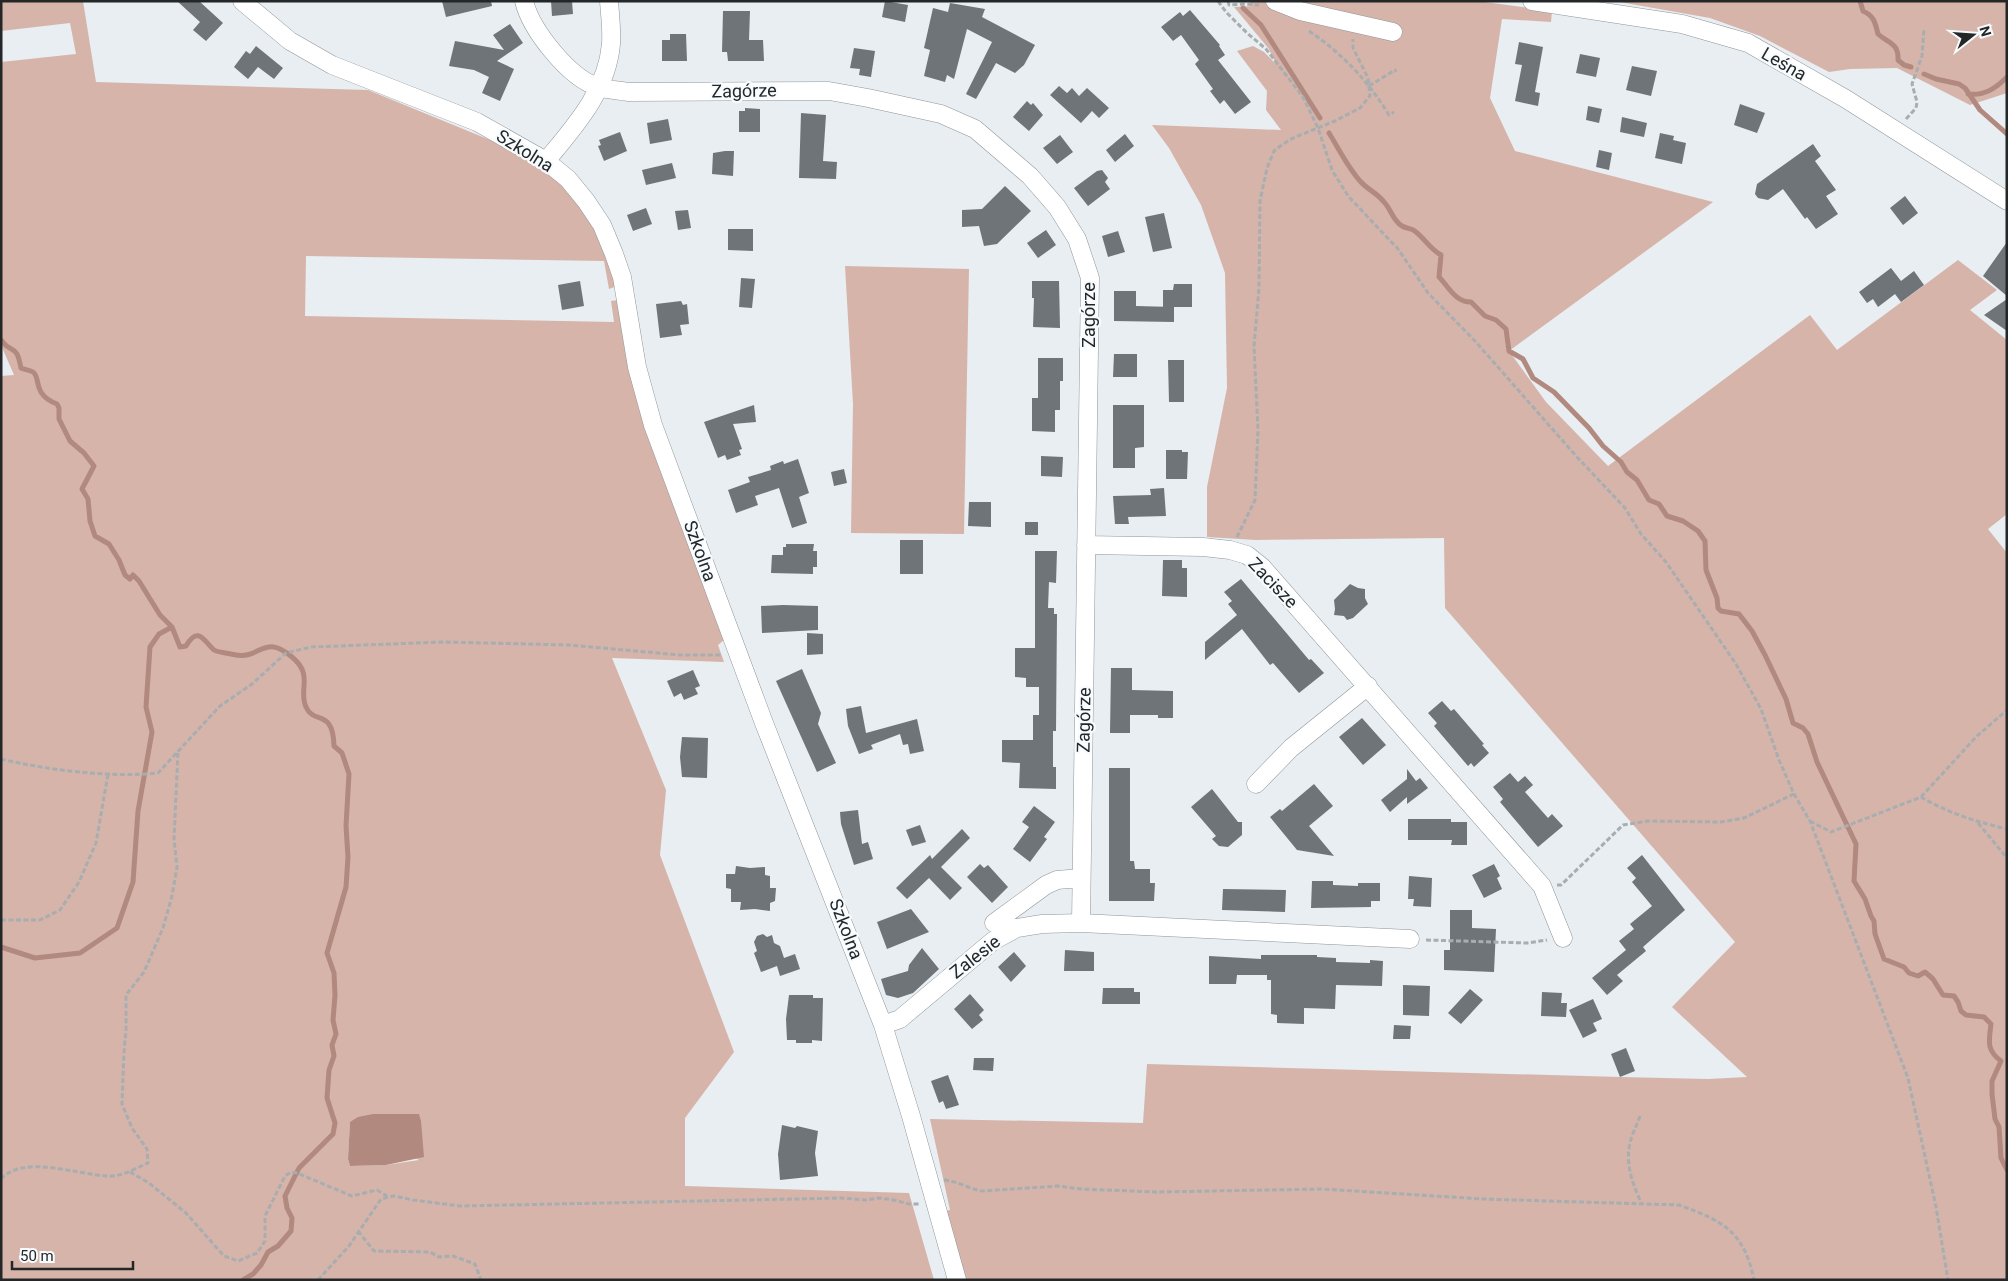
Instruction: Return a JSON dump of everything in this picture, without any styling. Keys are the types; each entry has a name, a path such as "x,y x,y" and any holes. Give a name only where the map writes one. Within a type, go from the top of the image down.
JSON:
{"street":[{"name":"Szkolna","path":"242,1 290,41 332,65 477,122 546,161 568,179 586,201 602,226 622,277 637,367 644,396 736,649 884,1025 957,1280"},
{"name":"Zagórze","path":"524,1 529,18 564,64 577,76 598,87 628,92 829,91 941,114 975,129 1030,176 1057,207 1077,239 1090,278 1081,923"},
{"path":"546,161 591,103 606,69 610,52 610,1"},
{"name":"Leśna","path":"1532,1 1682,24 1748,43 1846,99 2007,202"},
{"path":"1269,4 1392,32"},
{"name":"Zacisze","path":"1086,545 1202,547 1230,550 1247,555 1262,567 1542,886 1563,938"},
{"path":"1256,784 1291,748 1368,686"},
{"path":"994,923 1046,885 1057,880 1081,878"},
{"path":"1081,923 1410,939"},
{"name":"Zalesie","path":"884,1025 900,1020 993,941 1017,928 1042,924 1081,923"}],"path":[{"path":"1218,1 1226,12 1266,49 1303,98 1318,128 1332,170 1348,196 1392,241 1428,293 1475,341 1577,457 1626,508 1641,534 1666,562 1736,664 1761,708 1779,760 1794,794 1810,820 1908,1078 1936,1207 1948,1280"},
{"path":"1228,1 1229,5 1269,4"},
{"path":"1230,550 1255,500 1258,430 1254,346 1259,288 1260,202 1267,168 1274,151 1283,144 1360,108 1370,96 1368,78 1352,44 1356,24"},
{"path":"1307,29 1343,56 1369,86 1389,116 1394,112"},
{"path":"1898,132 1908,115 1916,108 1917,102 1912,84 1922,56 1924,29"},
{"path":"1369,86 1395,70 1396,72"},
{"path":"1,758 22,764 108,774 132,776 158,773 220,706 252,684 286,653 311,647 444,642 569,645 680,655 722,655 736,649"},
{"path":"1810,820 1831,832 1921,798 1977,736 2007,710"},
{"path":"1,1179 8,1172 20,1168 58,1169 110,1177 130,1172 148,1163 147,1149 132,1128 122,1104 126,995 144,972 163,928 172,896 177,867 174,839 178,751"},
{"path":"1,920 40,920 60,910 79,882 96,843 108,774"},
{"path":"1542,886 1560,885 1623,825 1648,821 1722,822 1744,818 1794,794"},
{"path":"1921,798 1936,807 1978,822 2007,829"},
{"path":"1978,822 2007,858"},
{"path":"1410,939 1527,942 1563,938"},
{"path":"1640,1116 1630,1143 1628,1167 1642,1204"},
{"path":"130,1172 144,1179 186,1214 224,1256 238,1261 257,1253 265,1241 265,1216 284,1176 291,1172 352,1196 377,1190 387,1196"},
{"path":"931,1186 944,1180 955,1181 972,1189 982,1191 1058,1186 1082,1189 1157,1192 1322,1190 1483,1199 1679,1205 1708,1216 1734,1232 1750,1260 1754,1280"},
{"path":"318,1280 332,1266 381,1199 387,1196 460,1206 832,1198 866,1200 879,1198 909,1204 920,1204"},
{"path":"358,1231 374,1251 430,1252 439,1257 453,1256 475,1264 481,1280"}],"shaded area":[{"path":"1,1 83,1 96,82 368,90 490,140 529,159 551,174 571,195 590,221 607,254 617,286 609,289 604,261 306,256 305,316 614,322 611,301 618,300 626,356 646,431 724,640 718,645 724,662 612,658 666,790 660,855 734,1052 685,1118 685,1186 909,1193 934,1280 1,1280 1,376 14,375 1,345 1,62 76,54 70,23 1,31","holes":["350,1122 419,1160 386,1165 350,1166 348,1159"]},
{"path":"1249,1 1477,1 1552,11 1551,22 1502,19 1490,98 1515,151 1713,202 1509,351 1546,402 1608,466 1810,315 1837,350 1958,260 1997,290 1970,310 2007,340 2007,514 1988,529 2007,553 2007,1280 965,1280 945,1211 950,1210 930,1119 1143,1123 1147,1064 1708,1079 1747,1077 1672,1007 1735,942 1445,608 1444,538 1256,540 1207,537 1207,487 1227,388 1225,273 1201,205 1169,148 1152,125 1281,130 1266,110 1267,91 1237,51 1253,46 1264,52 1276,64 1269,49 1234,7 1252,6"},
{"path":"1614,1 2007,1 2007,93 1970,105 1897,68 1850,69 1829,72 1760,36 1710,18"},
{"path":"845,266 969,269 964,534 851,533 853,404"},
{"path":"373,1114 419,1114 424,1157 386,1165 350,1166 348,1159 350,1122 358,1117"}],"building":[{"path":"177,1 199,1 223,23 206,41 193,30 200,22"},
{"path":"442,1 491,1 492,6 446,17"},
{"path":"551,1 572,1 573,14 552,16"},
{"path":"885,1 908,5 905,22 882,17"},
{"path":"950,3 985,9 982,17 1035,45 1024,65 1015,73 996,63 976,99 966,94 992,42 967,29 954,79 947,75 945,82 924,76 930,50 924,48 933,8 948,12"},
{"path":"1190,10 1220,45 1225,55 1218,60 1251,102 1235,114 1224,100 1220,104 1210,91 1213,89 1195,64 1199,60 1181,35 1173,41 1161,27 1180,12 1183,16"},
{"path":"723,11 750,11 749,40 763,40 764,61 728,61 727,52 722,52"},
{"path":"510,24 523,43 497,61 514,69 500,101 482,93 489,77 474,70 449,66 455,41 504,50 493,35"},
{"path":"670,34 686,34 687,61 662,61 662,40 670,40"},
{"path":"1519,42 1543,47 1535,92 1540,93 1538,106 1515,101 1522,65 1515,64"},
{"path":"256,46 283,68 274,79 258,67 248,79 234,67 246,51 250,54"},
{"path":"854,48 875,51 871,77 859,75 860,69 850,68"},
{"path":"1580,54 1600,58 1596,77 1576,73"},
{"path":"1632,66 1657,71 1651,96 1626,90"},
{"path":"1059,86 1067,93 1072,88 1079,96 1087,88 1109,108 1099,118 1092,111 1081,123 1050,95"},
{"path":"1027,101 1031,105 1033,103 1043,115 1029,131 1013,117"},
{"path":"1740,104 1765,113 1757,133 1734,125"},
{"path":"1588,106 1602,109 1599,123 1586,120"},
{"path":"745,108 760,109 760,132 739,132 739,111 745,111"},
{"path":"801,113 826,115 823,161 837,162 836,179 799,178"},
{"path":"1622,117 1647,123 1644,137 1620,132"},
{"path":"668,119 672,140 650,144 647,123"},
{"path":"620,132 627,151 604,161 598,146 601,145 599,140"},
{"path":"1660,133 1674,136 1673,140 1686,143 1682,164 1655,158"},
{"path":"1125,134 1134,146 1115,162 1106,150"},
{"path":"1060,135 1073,152 1057,164 1043,148"},
{"path":"1813,144 1821,156 1815,161 1836,190 1826,196 1838,214 1816,229 1807,217 1805,219 1783,189 1768,200 1758,198 1755,194 1757,184"},
{"path":"1599,150 1612,153 1609,170 1596,167"},
{"path":"734,151 733,176 712,174 713,153"},
{"path":"672,163 676,178 646,185 642,170"},
{"path":"1102,170 1108,178 1105,182 1110,189 1088,206 1074,188 1097,171"},
{"path":"1005,186 1031,211 997,244 984,246 979,226 962,227 962,210 982,209"},
{"path":"1905,196 1918,213 1903,225 1890,208"},
{"path":"646,208 652,224 633,231 627,215"},
{"path":"688,210 691,228 678,230 675,211"},
{"path":"1164,213 1172,248 1153,252 1145,217"},
{"path":"728,229 753,229 753,251 728,250"},
{"path":"1046,230 1056,245 1038,258 1027,243"},
{"path":"1118,231 1125,252 1108,257 1102,236"},
{"path":"2007,242 2007,296 1983,276"},
{"path":"1891,268 1901,281 1914,271 1924,285 1901,302 1895,294 1878,307 1873,299 1867,303 1859,292"},
{"path":"741,278 755,279 752,308 739,307"},
{"path":"580,281 584,306 562,310 558,285"},
{"path":"1032,281 1059,281 1060,328 1033,327 1034,298 1032,298"},
{"path":"1174,284 1192,284 1192,307 1163,307 1163,290 1173,290"},
{"path":"1114,291 1136,291 1136,306 1174,307 1174,322 1114,321"},
{"path":"2007,299 2007,331 1984,315"},
{"path":"681,301 683,305 687,304 689,324 680,325 682,335 660,338 656,304"},
{"path":"1114,354 1137,354 1137,377 1113,377"},
{"path":"1038,358 1063,358 1063,381 1060,381 1060,410 1055,410 1055,432 1032,431 1032,398 1038,398"},
{"path":"1168,360 1184,360 1184,402 1169,402"},
{"path":"754,405 756,422 733,424 742,449 739,450 741,455 727,460 725,455 718,458 704,422"},
{"path":"1113,405 1144,405 1144,447 1135,448 1135,468 1113,468"},
{"path":"1166,450 1188,452 1187,479 1166,479"},
{"path":"1041,456 1063,457 1062,477 1041,476"},
{"path":"798,459 809,493 799,497 807,523 792,528 779,488 755,496 758,505 736,513 728,490 750,482 748,477 771,470 770,466 783,461 784,464"},
{"path":"844,469 847,483 834,486 831,472"},
{"path":"1164,488 1166,516 1128,517 1129,524 1115,524 1113,496 1151,495 1150,489"},
{"path":"969,502 991,502 991,527 968,526"},
{"path":"1025,522 1038,522 1038,535 1025,535"},
{"path":"900,540 923,540 923,574 900,574"},
{"path":"786,544 814,544 813,551 817,551 817,567 813,567 813,574 771,573 772,555 783,555 783,547 786,547"},
{"path":"1035,551 1057,551 1056,583 1049,582 1048,608 1054,608 1054,614 1057,614 1056,731 1053,731 1053,767 1056,767 1056,789 1019,788 1020,763 1002,762 1002,740 1033,740 1033,715 1039,715 1039,687 1026,687 1026,678 1015,677 1015,648 1035,648"},
{"path":"1163,560 1182,560 1182,568 1187,568 1187,597 1162,596"},
{"path":"1241,579 1309,660 1311,659 1324,673 1299,693 1273,663 1270,665 1242,629 1205,660 1205,642 1237,615 1228,604 1232,601 1224,592"},
{"path":"1350,584 1365,589 1365,598 1368,604 1353,618 1347,620 1344,616 1334,615 1334,600"},
{"path":"761,606 818,606 818,630 762,633"},
{"path":"807,633 823,634 823,654 807,655"},
{"path":"1111,668 1132,668 1132,690 1173,691 1173,718 1158,718 1158,715 1130,715 1130,733 1110,733"},
{"path":"802,669 821,713 818,724 836,763 817,772 776,681"},
{"path":"693,670 700,686 695,688 698,694 684,700 681,693 674,697 667,681"},
{"path":"1442,701 1451,711 1454,709 1484,744 1482,745 1489,753 1474,767 1471,763 1468,766 1434,726 1437,723 1428,713"},
{"path":"861,706 866,733 917,719 924,751 910,754 908,744 903,745 900,734 871,745 873,749 859,754 848,726 846,709"},
{"path":"1362,718 1386,745 1363,765 1339,737"},
{"path":"682,737 708,738 707,778 682,777 680,757"},
{"path":"1109,768 1130,768 1130,861 1134,861 1135,869 1150,869 1150,883 1155,883 1154,901 1109,901"},
{"path":"1407,769 1416,781 1420,778 1428,788 1407,804 1407,797 1390,812 1381,800 1407,779"},
{"path":"1510,773 1518,782 1525,776 1533,785 1525,792 1548,818 1552,814 1563,826 1538,847 1500,802 1503,799 1493,787"},
{"path":"1314,784 1333,806 1309,826 1334,856 1297,850 1270,817 1280,809 1282,811"},
{"path":"1212,789 1238,822 1242,822 1242,835 1228,847 1219,846 1212,839 1216,836 1191,807"},
{"path":"1034,806 1055,822 1044,837 1047,839 1030,862 1013,849 1029,827 1022,822"},
{"path":"858,810 862,844 868,842 873,859 854,865 841,824 840,812"},
{"path":"1408,819 1451,819 1451,822 1467,822 1467,845 1451,845 1452,840 1408,840"},
{"path":"920,825 926,842 912,846 906,830"},
{"path":"962,829 970,838 941,867 962,888 950,900 929,878 907,899 896,888 930,855 932,859"},
{"path":"1642,855 1685,910 1643,947 1646,951 1617,975 1623,981 1607,995 1592,978 1626,950 1619,941 1634,929 1630,924 1652,906 1632,882 1636,878 1627,868"},
{"path":"980,864 984,868 988,865 1008,887 992,903 967,877"},
{"path":"1494,864 1500,876 1497,878 1502,889 1484,898 1472,875"},
{"path":"736,866 750,868 765,867 765,875 770,876 770,888 776,888 775,901 770,903 770,911 740,910 741,902 731,902 731,889 726,888 726,874 735,874"},
{"path":"1409,876 1432,878 1431,907 1413,906 1414,899 1408,899"},
{"path":"1312,881 1333,881 1333,885 1358,886 1358,883 1380,883 1380,901 1371,901 1371,907 1311,908"},
{"path":"1223,889 1286,890 1285,912 1222,910"},
{"path":"911,909 929,932 887,949 877,922"},
{"path":"1450,910 1472,910 1472,928 1496,929 1494,972 1444,970 1444,950 1450,950"},
{"path":"763,934 767,937 772,935 774,943 780,946 784,958 795,954 800,969 780,976 777,966 761,972 754,953 757,951 754,942 757,936"},
{"path":"922,948 939,969 913,993 898,998 886,995 881,979 908,971 909,965"},
{"path":"1065,950 1094,952 1094,971 1064,971"},
{"path":"1014,952 1026,966 1011,982 998,967"},
{"path":"1261,955 1317,955 1317,957 1336,958 1336,962 1370,963 1370,960 1383,961 1382,986 1336,985 1335,1009 1304,1008 1304,1024 1277,1023 1277,1015 1271,1014 1271,980 1267,980 1267,975 1237,975 1236,984 1209,984 1209,956 1261,959"},
{"path":"1403,985 1430,986 1429,1016 1403,1015"},
{"path":"1103,988 1134,988 1134,992 1140,992 1140,1004 1102,1004"},
{"path":"1470,989 1483,1000 1461,1024 1448,1013"},
{"path":"1542,992 1562,993 1561,1003 1567,1003 1566,1017 1541,1016"},
{"path":"970,994 984,1010 979,1015 983,1020 972,1029 954,1009"},
{"path":"789,995 813,995 813,998 823,998 822,1041 812,1040 812,1043 796,1043 796,1040 787,1040 786,1019"},
{"path":"1593,999 1602,1019 1593,1023 1597,1031 1583,1038 1569,1010"},
{"path":"1394,1025 1411,1026 1410,1039 1393,1039"},
{"path":"1626,1048 1635,1071 1620,1077 1611,1054"},
{"path":"974,1058 994,1058 993,1071 973,1070"},
{"path":"948,1075 959,1105 946,1109 943,1101 939,1103 931,1081"},
{"path":"782,1125 818,1131 815,1153 818,1176 780,1180 778,1154"}],"waterway":[{"path":"1860,1 1863,11 1874,20 1878,34 1897,50 1898,60 1904,65 1911,67"},
{"path":"1243,8 1261,25 1320,118"},
{"path":"1924,74 1936,79 1959,84 1965,88 1980,110 2007,134"},
{"path":"1968,94 1980,94 1990,90 2007,77"},
{"path":"1329,133 1356,177 1381,199 1396,221 1414,231 1433,250 1441,255 1439,277 1456,297 1471,302 1485,316 1496,320 1506,329 1509,351 1523,359 1533,378 1554,392 1589,428 1603,446 1637,480 1649,500 1659,504 1667,516 1683,521 1698,531 1705,541 1706,570 1717,598 1718,608 1721,611 1739,614 1752,631 1786,699 1793,723 1803,728 1808,734 1817,762 1856,844 1854,881 1865,899 1874,921 1875,934 1884,959 1904,967 1909,973 1918,976 1925,972 1933,979 1943,995 1954,996 1961,1011 1966,1015 1984,1017 1991,1024 1989,1040 1991,1049 2001,1061 1992,1081 1992,1094 1995,1119 1999,1127 2001,1158 2007,1170"},
{"path":"1,340 16,352 21,368 32,371 35,374 44,396 57,404 59,419 70,441 84,453 94,466 82,489 88,499 90,521 95,536 109,544 119,560 125,575 130,579 133,575 139,581 160,615 172,627 180,647 186,646 194,636 197,636 204,639 214,650 236,655 251,654 269,647 283,650 299,664 304,676 304,701 306,707 309,712 323,719 330,726 334,746 342,753 349,774 346,826 348,857 346,887 327,953 334,973 335,995 333,1020 336,1034 332,1045 334,1056 329,1070 327,1098 335,1123 333,1134 299,1168 285,1196 287,1208 292,1218 291,1231 278,1246 268,1252 261,1265 253,1274 243,1280"},
{"path":"1,947 35,958 80,953 117,928 133,882 138,811 152,732 146,707 150,647 159,634 172,627"}]}
